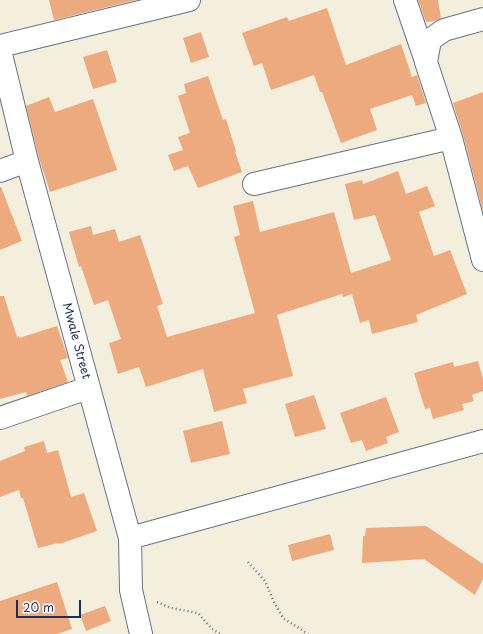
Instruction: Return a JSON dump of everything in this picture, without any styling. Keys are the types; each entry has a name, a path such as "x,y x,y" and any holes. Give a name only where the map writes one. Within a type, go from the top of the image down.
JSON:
{"street":[{"path":"0,46 189,0"},
{"path":"405,0 451,138 483,260"},
{"path":"426,62 430,40 444,30 483,19"},
{"name":"Mwale Street","path":"0,50 27,161 130,538 131,590 141,634"},
{"path":"254,184 451,138"},
{"path":"0,171 27,161"},
{"path":"0,418 88,388"},
{"path":"130,538 483,441"}],"path":[{"path":"248,562 265,581 274,602 284,618 308,634"},
{"path":"131,590 171,608 198,614 212,629 220,634"}],"building":[{"path":"49,0 136,0 54,20"},
{"path":"418,0 438,0 441,18 435,21 426,22"},
{"path":"327,8 346,65 401,44 412,77 417,75 426,103 416,106 412,95 370,109 377,130 341,143 314,75 271,90 262,63 254,66 242,33 287,17 289,21"},
{"path":"201,32 209,57 191,63 183,38"},
{"path":"107,50 117,82 93,89 83,57"},
{"path":"208,76 223,120 226,119 242,172 198,188 188,166 174,171 168,155 183,150 178,137 190,133 178,96 186,93 184,84"},
{"path":"483,92 483,211 453,103"},
{"path":"49,97 55,112 93,99 117,170 50,192 39,158 26,106"},
{"path":"398,171 406,194 427,186 435,206 419,212 434,256 450,250 467,294 416,315 418,322 372,334 369,320 360,323 352,294 343,297 342,294 277,315 293,376 243,389 247,403 214,412 203,369 146,387 139,367 118,374 109,343 121,339 108,300 94,305 81,266 79,267 69,232 91,226 93,235 115,229 119,242 140,235 163,304 157,306 167,337 255,313 234,237 240,235 233,206 253,201 260,232 334,212 351,273 391,260 375,215 354,220 345,184 362,180 363,184"},
{"path":"0,187 22,241 0,250"},
{"path":"0,296 4,296 17,337 19,336 19,338 57,326 68,358 60,360 68,382 27,396 26,392 0,399"},
{"path":"478,361 483,379 483,391 472,395 474,401 462,404 464,410 433,419 430,408 425,409 414,373 453,362 454,367"},
{"path":"314,395 326,429 295,437 285,404"},
{"path":"386,397 399,432 386,437 388,443 366,451 362,440 351,443 340,413"},
{"path":"222,421 230,454 191,463 183,431"},
{"path":"44,441 47,453 58,450 71,497 84,493 97,531 59,544 38,548 23,498 21,498 19,490 0,497 0,461 25,451 24,447"},
{"path":"426,526 483,564 483,579 475,595 424,559 362,563 363,536 365,536 366,528"},
{"path":"330,534 334,550 292,561 288,545"},
{"path":"57,582 72,629 57,634 0,634 0,601"},
{"path":"105,606 111,621 86,631 80,615"}]}
